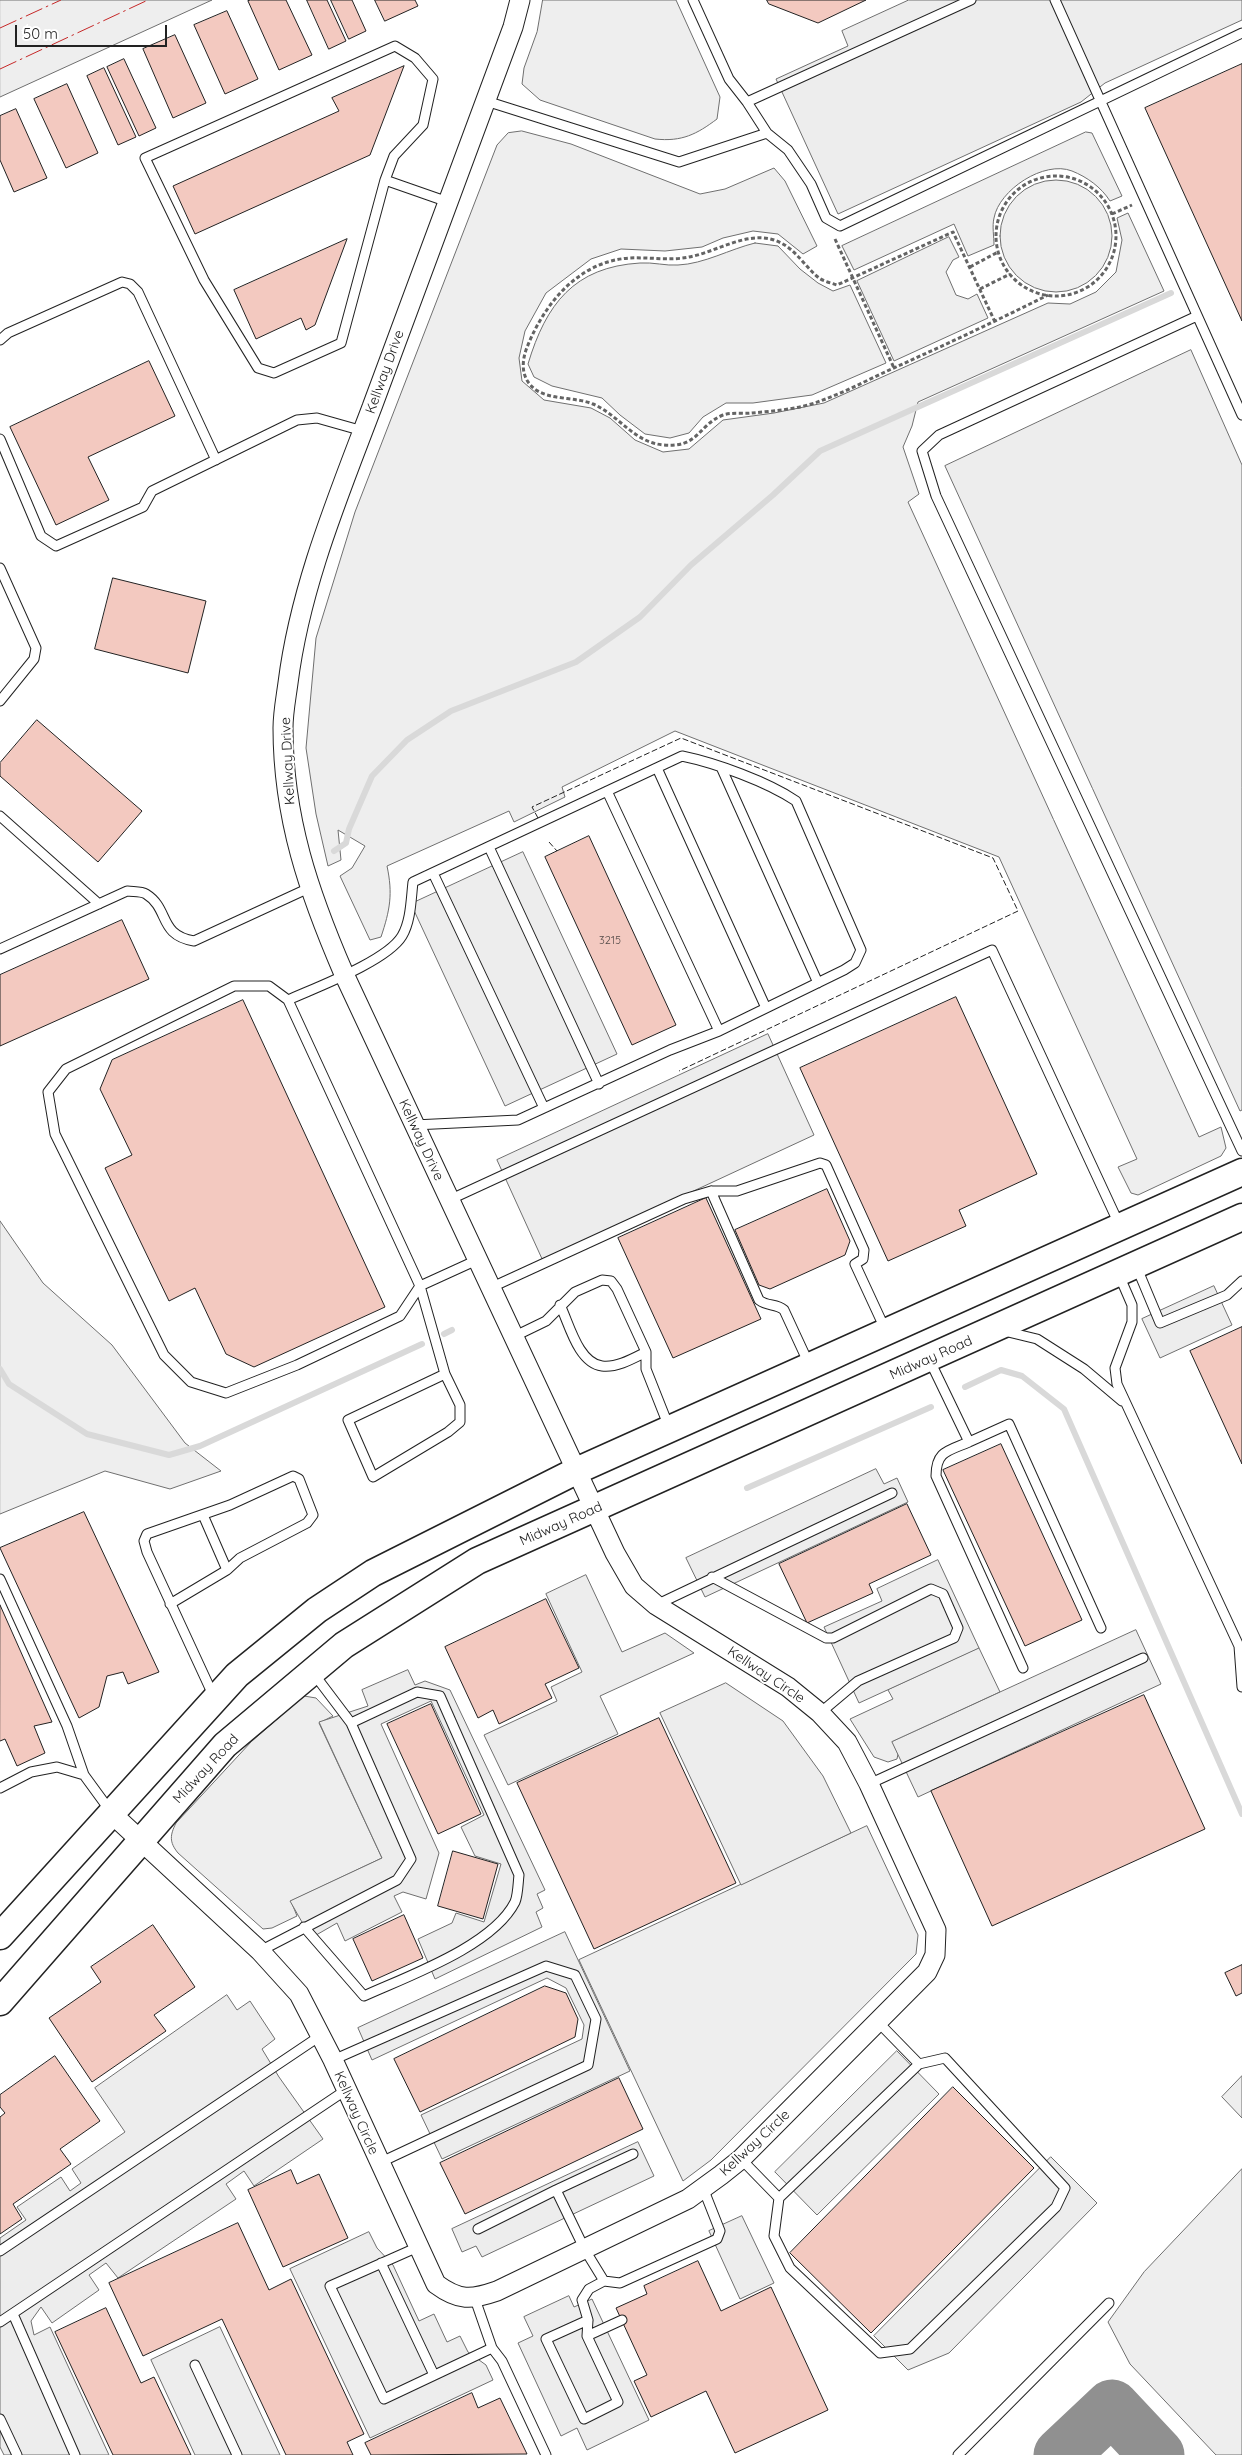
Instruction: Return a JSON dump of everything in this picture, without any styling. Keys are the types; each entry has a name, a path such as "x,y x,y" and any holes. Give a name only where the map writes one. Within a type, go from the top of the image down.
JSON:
{"main road":[{"path":"3,1928 237,1675 316,1610 373,1572 576,1471 1242,1172"},
{"name":"Midway Road","path":"0,2002 225,1745 344,1645 477,1561 1242,1217"},
{"path":"1120,1226 1127,1269"}],"street":[{"name":"Kellway Drive","path":"520,0 514,27 305,591 290,666 283,736 290,809 309,888 344,974 576,1471"},
{"name":"Kellway Circle","path":"111,1812 260,1951 299,1994 333,2060 436,2284 451,2295 475,2299 585,2250 688,2198 703,2188 741,2158 927,1972 935,1955 936,1930 869,1784 847,1742 820,1714 788,1687 656,1605 634,1586 615,1553 576,1471"}],"lane":[{"path":"693,0 729,78 767,133 788,150 810,184 826,218 840,226 1242,33"},
{"path":"747,102 971,0"},
{"path":"1055,0 1242,415"},
{"path":"395,46 414,58 434,79 424,125 394,156 385,180 341,343 274,373 258,368 204,280 145,158 395,46"},
{"path":"486,101 679,162 767,133"},
{"path":"385,180 448,202"},
{"path":"0,340 8,333 122,282 130,284 138,292 216,460"},
{"path":"1198,316 939,435 922,451 936,496 1242,1151"},
{"path":"0,440 41,536 56,546 143,507 152,491 297,420 317,418 363,431"},
{"path":"0,568 3,584 36,648 34,659 0,701"},
{"path":"288,1000 379,959 402,937 408,922 413,882 682,756 721,767 785,793 796,801 802,811 861,950 855,963 719,1031 670,1050 518,1120 414,1125"},
{"path":"721,767 818,983"},
{"path":"657,768 766,1008"},
{"path":"608,791 719,1031"},
{"path":"0,816 99,904"},
{"path":"489,847 599,1084"},
{"path":"433,873 544,1108"},
{"path":"0,949 127,891 144,893 157,904 168,926 179,938 194,941 309,888"},
{"path":"449,1200 992,950 1120,1226"},
{"path":"445,1374 348,1420 373,1477 448,1432 460,1422 460,1405 445,1374 420,1286 288,1000 269,986 234,986 66,1069 48,1092 55,1134 164,1355 191,1382 226,1393 297,1365 400,1316 420,1286 477,1260"},
{"path":"490,1288 684,1199 711,1191 737,1191 816,1164 826,1165 864,1250 863,1259 856,1263 886,1332"},
{"path":"711,1191 759,1300 767,1306 780,1306 784,1310 810,1365"},
{"path":"1127,1269 1160,1323 1227,1295 1242,1281"},
{"path":"1127,1269 1132,1305 1132,1322 1127,1340 1115,1368 1117,1384 1238,1646 1242,1687"},
{"path":"513,1337 546,1321 575,1292 602,1280 611,1281 617,1288 646,1352 648,1376 670,1429"},
{"path":"560,1305 583,1355 593,1362 602,1366 616,1365 646,1352"},
{"path":"996,1328 1037,1339 1084,1369 1124,1402"},
{"path":"929,1359 969,1442"},
{"path":"1023,1668 936,1476 936,1462 942,1454 1009,1424 1101,1628"},
{"path":"170,1604 227,1570 240,1558 307,1523 313,1515 298,1479 293,1476 230,1505 147,1534 144,1541 170,1604 215,1699"},
{"path":"656,1605 892,1493"},
{"path":"203,1515 227,1570"},
{"path":"712,1577 826,1638 834,1638 931,1589 943,1594 958,1628 954,1638 858,1681 820,1714"},
{"path":"1,1583 67,1726 84,1775 111,1812"},
{"path":"869,1784 1143,1658"},
{"path":"260,1951 304,1926 397,1880 411,1859 351,1723 313,1671"},
{"path":"304,1926 364,1996 472,1946 501,1919 516,1901 519,1875 440,1696 418,1692 351,1723"},
{"path":"0,1788 31,1772 57,1767 84,1775"},
{"path":"333,2060 546,1966 575,1975 588,2002 596,2020 588,2065 379,2163"},
{"path":"878,2022 919,2064"},
{"path":"0,2251 320,2036"},
{"path":"945,2058 1065,2188 1056,2207 910,2349 880,2353 790,2268 774,2236 779,2198 919,2064 945,2058"},
{"path":"0,2322 346,2090"},
{"path":"478,2229 633,2154"},
{"path":"741,2158 779,2198"},
{"path":"588,2320 546,2339 584,2419 618,2402 587,2336 588,2320 582,2300 589,2289 604,2281 620,2283 716,2239 720,2231 703,2188"},
{"path":"556,2190 585,2250 604,2281"},
{"path":"418,2247 330,2286 384,2399 492,2348"},
{"path":"381,2263 434,2375"},
{"path":"475,2299 492,2348 502,2362 546,2455"},
{"path":"958,2455 1109,2303"},
{"path":"13,2314 76,2455"},
{"path":"587,2336 622,2320"},
{"path":"195,2365 237,2455"},
{"path":"0,2419 17,2455"}],"path":[{"path":"1054,176 1073,178 1089,186 1103,198 1112,214 1115,232 1114,249 1108,266 1097,280 1074,293 1048,295 1033,292 1010,274 998,252 996,234 999,216 1008,200 1020,187 1037,179 1054,176"},
{"path":"1112,214 1145,199"},
{"path":"826,218 894,368"},
{"path":"995,322 953,232 837,285 820,279 787,246 773,240 756,238 686,258 626,258 599,265 571,282 550,303 534,329 524,357 523,370 527,382 538,391 592,404 610,414 622,426 640,438 664,445 686,443 695,439 707,425 723,415 780,410 818,402 995,322 1048,295"},
{"path":"970,267 998,252"},
{"path":"980,289 1010,274"}],"shaded area":[{"path":"0,0 212,0 0,97"},
{"path":"543,0 676,0 720,97 717,119 689,136 665,140 655,139 540,100 522,84 524,68 537,32"},
{"path":"909,0 1242,0 1242,20 1105,83 1081,102 838,214 776,79 848,46 842,31"},
{"path":"522,131 571,144 700,194 725,189 774,168 785,181 817,246 803,254 778,234 753,231 723,238 702,247 665,251 621,249 591,259 546,293 525,331 519,358 522,381 544,400 591,408 610,418 635,440 663,452 689,449 723,420 774,413 824,403 1048,303 1070,304 1096,292 1116,272 1122,240 1117,218 1128,213 1164,291 918,402 912,426 903,447 919,494 908,502 1199,1137 1221,1127 1226,1148 1221,1156 1138,1195 1131,1193 1118,1167 1137,1159 999,857 675,731 562,787 565,797 514,822 509,811 387,866 390,902 387,918 381,937 370,940 340,876 352,868 365,846 338,830 341,860 328,866 316,814 306,748 316,638 355,512 497,145 508,133"},
{"path":"1086,132 1092,133 1122,196 1110,201 1098,187 1078,173 1061,169 1049,170 1024,180 1004,197 994,218 994,245 968,256 954,224 854,270 842,246"},
{"path":"1056,180 1067,181 1077,185 1095,197 1107,215 1111,225 1111,247 1107,257 1095,275 1077,287 1067,291 1056,292 1045,291 1035,287 1017,275 1005,257 1001,247 1000,236 1001,225 1005,215 1017,197 1035,185 1045,181"},
{"path":"949,237 959,257 953,260 946,272 956,295 968,299 977,294 988,318 894,361 857,281"},
{"path":"755,243 778,246 800,269 818,283 833,291 850,285 886,363 812,395 753,403 726,403 703,417 689,433 670,438 645,434 602,398 552,386 534,377 528,364 544,323 566,292 580,281 597,272 617,266 640,263 688,264"},
{"path":"1191,350 1242,465 1242,1110 1240,1111 945,466"},
{"path":"523,852 617,1054 505,1106 411,904"},
{"path":"768,1034 814,1135 543,1261 497,1160"},
{"path":"0,1221 43,1283 112,1345 185,1443 221,1471 170,1489 105,1471 0,1514"},
{"path":"1214,1286 1232,1325 1160,1358 1142,1319"},
{"path":"876,1469 884,1484 897,1478 908,1502 705,1597 686,1558"},
{"path":"938,1560 979,1648 859,1703 824,1627 882,1601 877,1589"},
{"path":"586,1575 622,1652 665,1633 694,1653 600,1696 618,1734 508,1785 484,1735 557,1701 551,1687 582,1672 546,1594"},
{"path":"1136,1630 1161,1684 918,1797 892,1742"},
{"path":"979,1648 1000,1692 893,1742 898,1754 897,1759 888,1762 874,1757 850,1719 893,1699 888,1690"},
{"path":"408,1670 415,1685 425,1681 450,1690 545,1890 537,1894 543,1908 536,1912 542,1927 435,1979 418,1939 452,1923 456,1913 484,1922 501,1864 475,1856 461,1827 484,1815 431,1701 381,1724 439,1853 426,1899 403,1892 394,1896 402,1912 345,1941 337,1923 311,1938 290,1901 382,1858 319,1722 368,1706 362,1690"},
{"path":"726,1683 783,1721 823,1776 851,1833 741,1885 660,1713"},
{"path":"304,1696 316,1698 333,1716 319,1723 382,1858 291,1901 297,1916 272,1928 263,1929 178,1853 172,1842 172,1835 176,1823 251,1742"},
{"path":"867,1826 918,1935 916,1954 711,2160 683,2181 579,1960"},
{"path":"565,1932 630,2071 442,2159 421,2115 582,2039 584,2025 566,1988 547,1978 372,2060 358,2028"},
{"path":"227,1995 237,2010 250,2001 275,2039 262,2049 279,2077 323,2139 254,2186 244,2171 226,2184 236,2199 118,2278 106,2263 89,2275 99,2290 52,2323 41,2307 31,2321 34,2335 50,2327 109,2455 4,2455 0,2447 0,2238 26,2220 17,2207 61,2177 70,2191 81,2183 72,2169 125,2132 95,2088"},
{"path":"897,2051 939,2094 817,2215 775,2172"},
{"path":"1242,2076 1242,2118 1222,2097"},
{"path":"638,2142 654,2176 482,2257 476,2246 462,2252 452,2229"},
{"path":"1051,2157 1097,2203 949,2353 908,2370 874,2336"},
{"path":"1242,2169 1242,2455 1216,2455 1130,2364 1108,2322 1144,2272"},
{"path":"742,2216 774,2283 740,2299 709,2231"},
{"path":"369,2232 377,2248 393,2265 419,2321 434,2314 447,2342 460,2336 468,2352 486,2365 493,2380 370,2438 290,2269"},
{"path":"569,2296 574,2307 592,2299 649,2420 587,2450 577,2428 561,2436 518,2343 533,2336 524,2317"},
{"path":"220,2327 280,2455 195,2455 151,2360"}],"building":[{"path":"286,0 312,55 279,70 248,1"},
{"path":"307,0 327,0 346,41 329,49"},
{"path":"331,0 352,0 366,31 349,39"},
{"path":"375,0 415,0 418,6 385,21"},
{"path":"767,0 866,0 818,23 769,4"},
{"path":"227,11 258,79 225,94 194,25"},
{"path":"175,35 206,103 173,118 143,49"},
{"path":"124,59 156,128 139,136 107,67"},
{"path":"1242,64 1242,321 1145,108"},
{"path":"404,66 370,155 195,234 173,186 339,111 332,98"},
{"path":"104,68 136,137 118,145 87,76"},
{"path":"67,84 98,153 66,168 34,99"},
{"path":"16,109 47,178 14,192 0,160 0,116"},
{"path":"347,239 315,325 306,330 301,318 256,339 234,290"},
{"path":"149,361 175,416 88,457 109,500 56,525 10,427"},
{"path":"113,578 206,601 188,673 95,649"},
{"path":"37,720 142,811 98,862 0,776 0,763"},
{"path":"589,836 676,1025 632,1045 545,857"},
{"path":"122,920 149,979 0,1046 0,975"},
{"path":"956,997 1037,1174 959,1210 966,1226 888,1261 800,1068"},
{"path":"243,1000 385,1307 254,1367 226,1354 195,1288 169,1301 105,1168 132,1155 100,1089 112,1060"},
{"path":"827,1189 850,1241 845,1255 770,1289 759,1285 735,1230"},
{"path":"706,1198 761,1319 673,1358 618,1238"},
{"path":"1242,1327 1242,1464 1190,1351"},
{"path":"1001,1444 1082,1620 1025,1646 943,1470"},
{"path":"907,1504 931,1555 869,1584 873,1593 807,1623 779,1564"},
{"path":"84,1512 159,1672 128,1684 123,1672 107,1676 99,1707 79,1718 0,1548"},
{"path":"546,1599 579,1668 545,1684 552,1698 499,1724 493,1710 478,1718 445,1647"},
{"path":"0,1605 52,1722 34,1726 45,1753 17,1766 5,1739 0,1741"},
{"path":"1144,1695 1205,1829 992,1926 931,1791"},
{"path":"431,1704 481,1814 438,1834 387,1724"},
{"path":"659,1718 736,1883 594,1949 517,1783"},
{"path":"453,1851 498,1864 483,1919 438,1906"},
{"path":"404,1915 423,1958 372,1981 353,1939"},
{"path":"153,1925 195,1987 154,2015 166,2031 92,2082 49,2018 101,1982 91,1967"},
{"path":"1242,1965 1242,1993 1236,1996 1225,1973"},
{"path":"545,1986 566,1993 578,2019 575,2037 420,2112 394,2059"},
{"path":"55,2056 100,2121 60,2149 71,2164 13,2204 22,2219 0,2234 0,2117 5,2113 0,2107 0,2095"},
{"path":"619,2078 643,2129 465,2214 440,2163"},
{"path":"953,2087 1034,2168 871,2333 790,2253"},
{"path":"291,2170 297,2184 319,2174 348,2238 283,2267 248,2190"},
{"path":"238,2223 269,2290 291,2279 364,2434 347,2442 353,2455 286,2455 222,2319 143,2356 109,2283"},
{"path":"698,2261 721,2311 771,2287 828,2410 735,2453 706,2391 651,2417 634,2381 647,2375 616,2308 647,2294 644,2286"},
{"path":"106,2308 141,2383 154,2377 191,2455 113,2455 55,2332"},
{"path":"472,2393 478,2408 500,2398 527,2454 371,2455 365,2443"}],"waterway":[{"path":"334,851 346,843 349,829 372,776 407,740 451,711 576,662 640,617 691,565 773,495 820,451 1171,293"},
{"path":"444,1334 452,1330"},
{"path":"0,1369 9,1384 87,1434 169,1455 200,1446 422,1344"},
{"path":"965,1387 1001,1370 1022,1376 1064,1409 1242,1814"},
{"path":"747,1488 931,1407"}],"taxiway":[{"path":"1061,2455 1112,2407 1157,2455"}],"fence":[{"path":"538,818 532,807 681,738 993,858 1018,911 679,1071"},
{"path":"549,842 557,851"}],"power":[{"path":"0,28 61,0"},
{"path":"0,69 148,0"}]}
